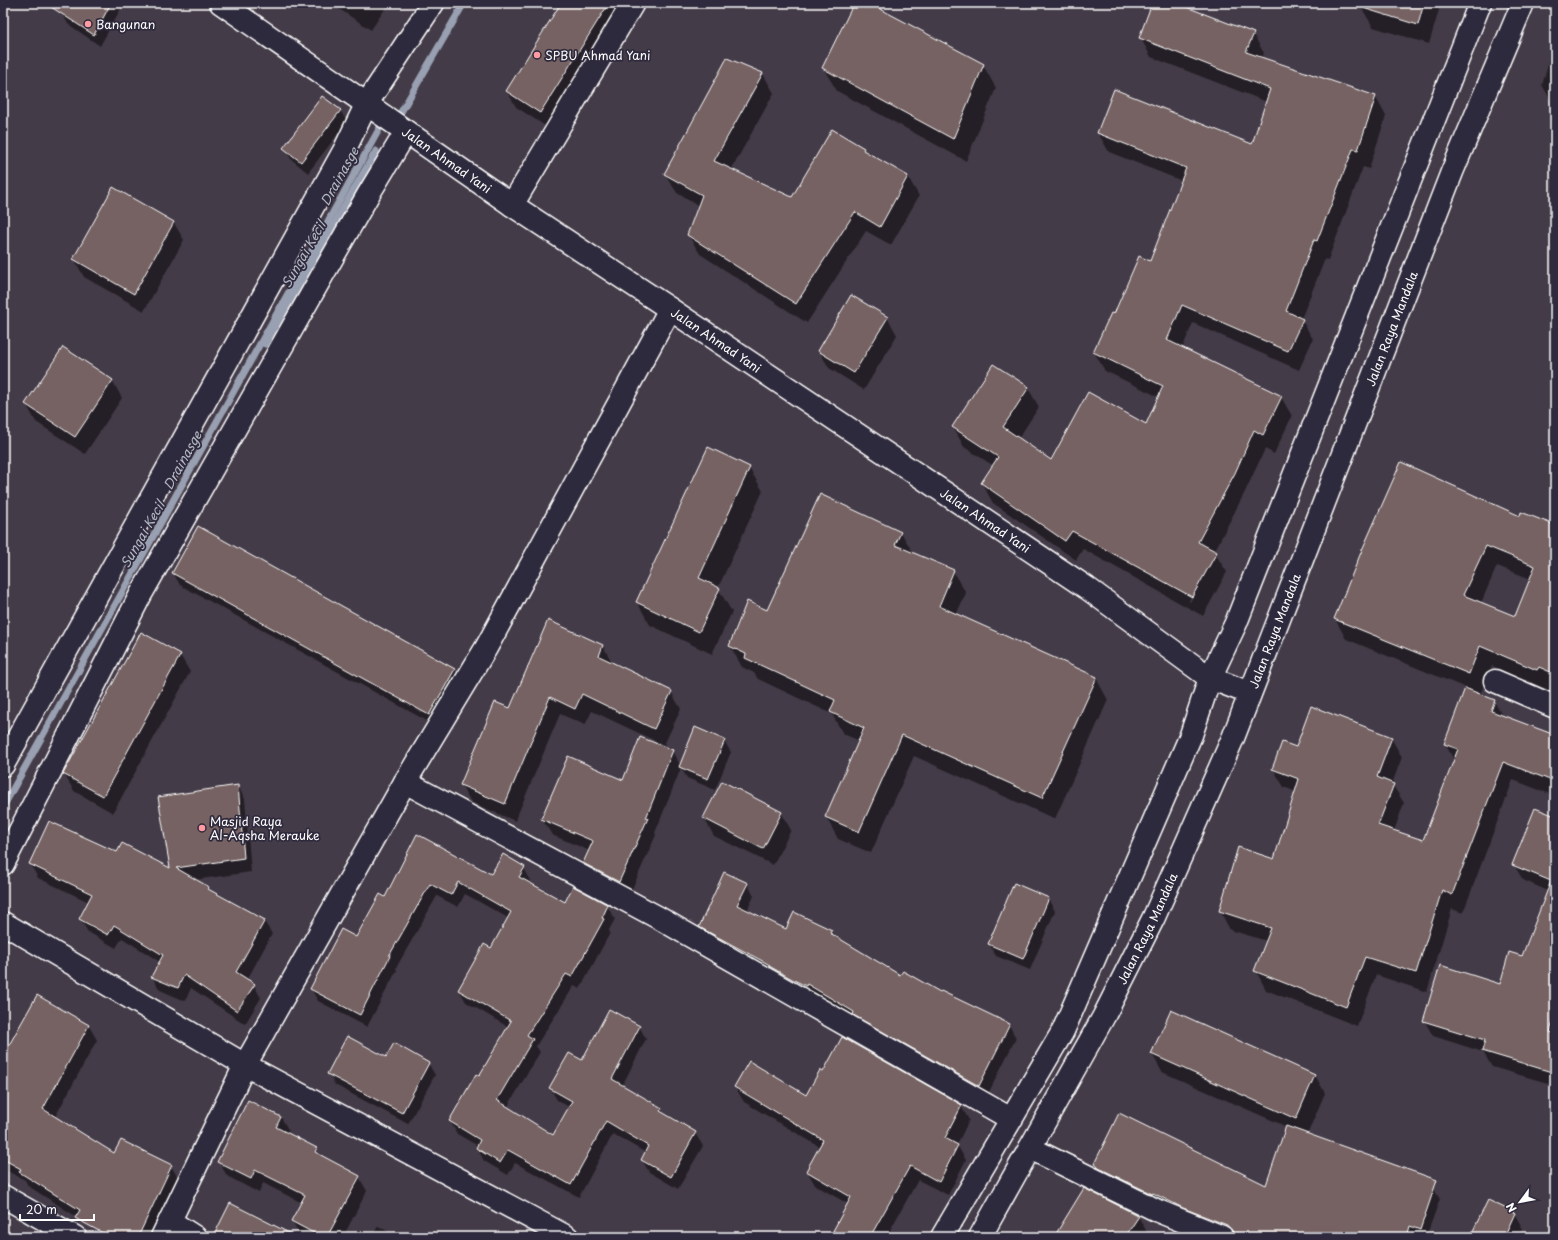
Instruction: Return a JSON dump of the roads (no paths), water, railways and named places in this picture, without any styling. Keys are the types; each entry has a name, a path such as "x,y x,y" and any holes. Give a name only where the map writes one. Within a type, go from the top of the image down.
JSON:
{"main road":[{"name":"Jalan Ahmad Yani","path":"221,3 512,205 1087,588 1210,678 1249,694"},
{"path":"3,765 345,149 433,3"},
{"path":"512,205 633,3"},
{"path":"942,1237 1063,1031 1191,735 1210,678 1236,624 1480,3"},
{"name":"Jalan Raya Mandala","path":"980,1237 1104,1016 1154,917 1232,738 1452,172 1523,3"},
{"path":"3,864 141,594 368,195 403,129"},
{"path":"195,1237 166,1229 245,1065 405,782 486,648 670,309"},
{"path":"1495,681 1555,706"},
{"path":"405,782 658,918 1011,1119"},
{"path":"3,922 245,1065 567,1237"},
{"path":"1030,1148 1158,1211 1222,1237"},
{"path":"3,1196 74,1237"}],"waterway":[{"name":"Sungai Kecil","path":"401,112 464,3"},
{"name":"Sungai Kecil","path":"3,807 382,124"},
{"name":"Sungai Kecil","path":"265,344 376,151"}],"place":[{"name":"Bangunan","path":"88,24"},
{"name":"SPBU Ahmad Yani","path":"537,55"},
{"name":"Masjid Raya Al-Aqsha Merauke","path":"202,828"}],"water label":[{"name":"Drainasge","path":"339,176"},
{"name":"Drainasge","path":"182,460"}]}
